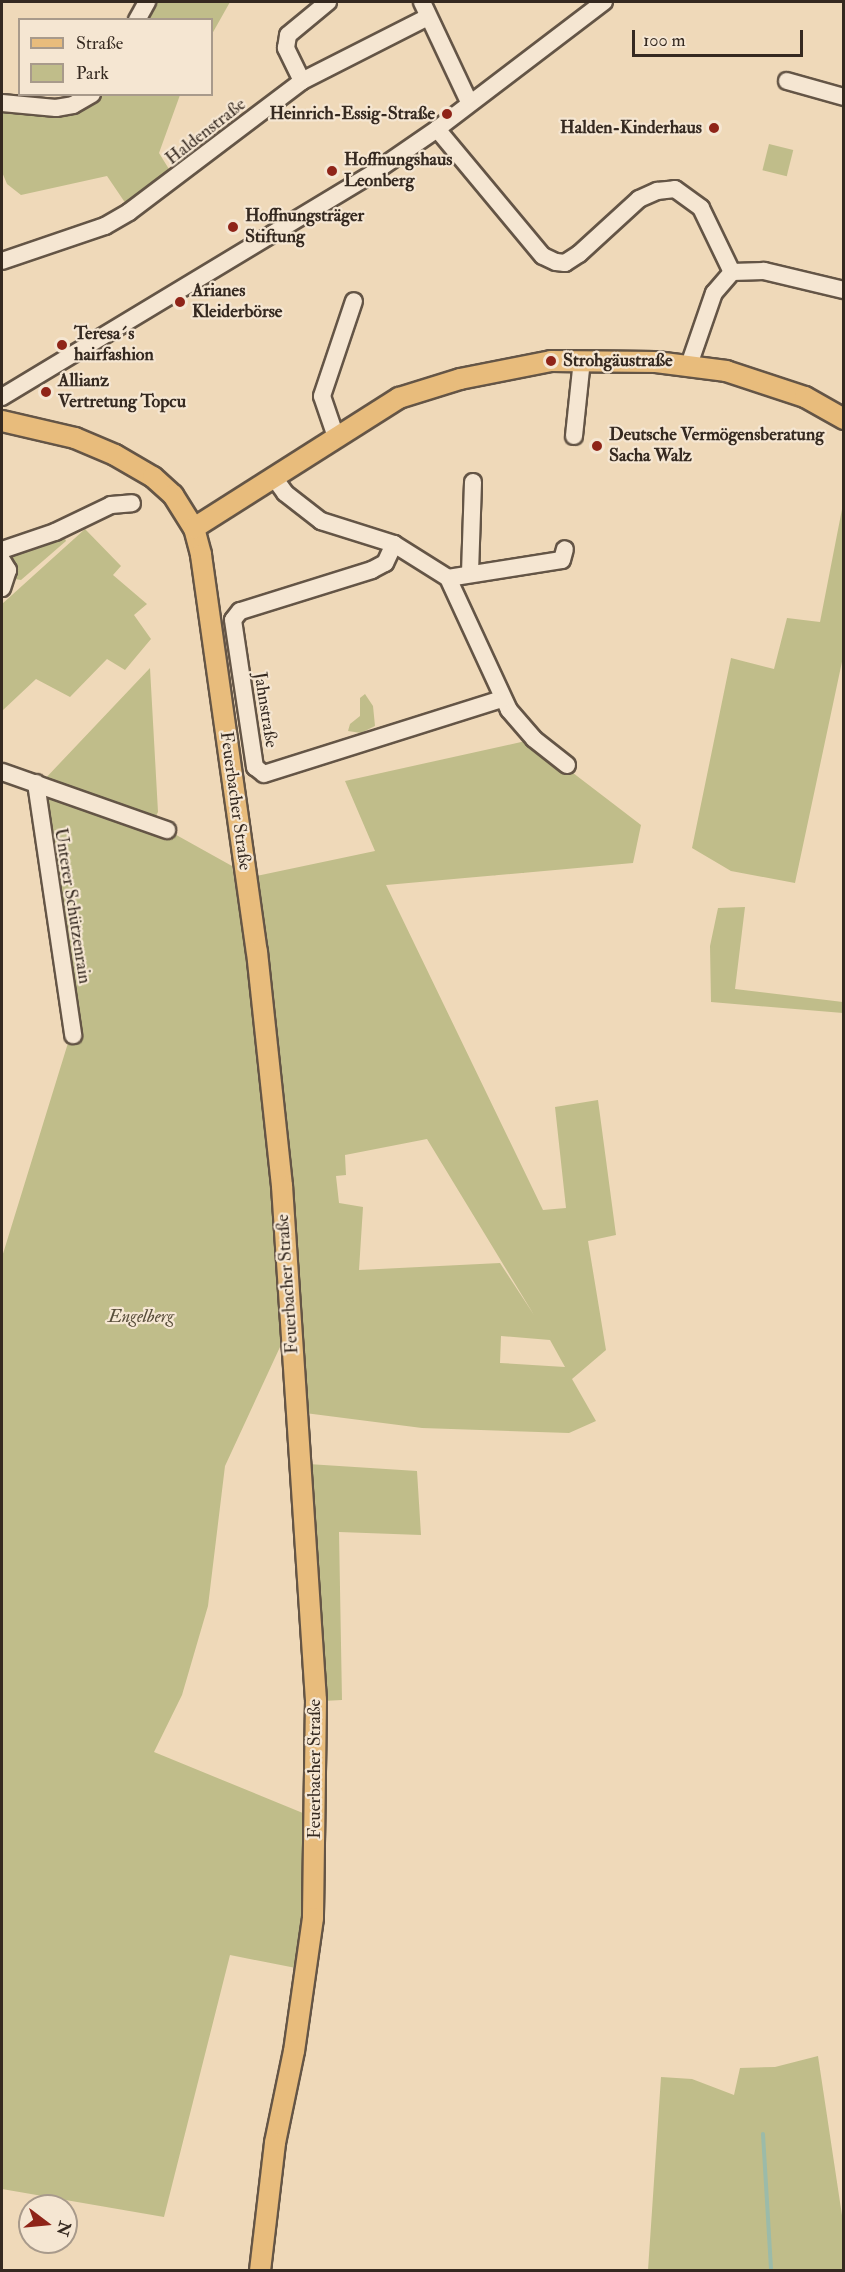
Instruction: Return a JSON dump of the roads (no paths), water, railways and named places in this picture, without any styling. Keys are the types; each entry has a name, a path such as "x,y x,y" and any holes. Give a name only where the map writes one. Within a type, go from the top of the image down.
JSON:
{"main road":[{"path":"194,528 275,479 369,414 429,387 498,370 582,360 689,365 775,385 843,418"},
{"name":"Feuerbacher Straße","path":"2,421 75,438 115,455 153,477 173,495 194,528 201,555 257,952 282,1186 316,1700 313,1918 294,2051 275,2143 260,2271"}],"street":[{"path":"138,18 147,2"},
{"path":"302,81 286,48 288,35 328,2"},
{"path":"422,2 470,102"},
{"path":"2,397 315,209 437,129 601,2"},
{"name":"Haldenstraße","path":"2,261 95,230 129,212 302,81 428,17"},
{"path":"787,81 843,97"},
{"path":"2,103 56,108 74,105 89,96"},
{"path":"437,129 543,256 565,263 579,254 639,199 657,191 675,189 701,208 732,272"},
{"path":"689,365 714,293 732,272 764,271 843,290"},
{"path":"336,437 322,396 354,301"},
{"path":"574,436 582,360"},
{"path":"275,479 283,491 321,521 394,544 448,578 502,699 534,740 567,765"},
{"path":"470,573 473,482"},
{"path":"2,550 56,532 111,505 132,503"},
{"name":"Jahnstraße","path":"394,544 385,563 372,570 240,611 233,620 255,767 264,774 502,699"},
{"path":"448,578 562,560 565,549"},
{"path":"2,560 8,570 2,588"},
{"path":"2,772 167,830"},
{"name":"Unterer Schützenrain","path":"36,783 73,1035"}],"waterway":[{"path":"763,2134 771,2270"}],"place":[{"name":"Heinrich-Essig-Straße","path":"447,114"},
{"name":"Halden-Kinderhaus","path":"714,128"},
{"name":"Hoffnungshaus Leonberg","path":"332,171"},
{"name":"Hoffnungsträger Stiftung","path":"233,227"},
{"name":"Arianes Kleiderbörse","path":"180,302"},
{"name":"Teresa´s hairfashion","path":"62,345"},
{"name":"Strohgäustraße","path":"551,361"},
{"name":"Allianz Vertretung Topcu","path":"46,392"},
{"name":"Deutsche Vermögensberatung Sacha Walz","path":"597,446"}],"park label":[{"name":"Engelberg","path":"141,1317"}]}
